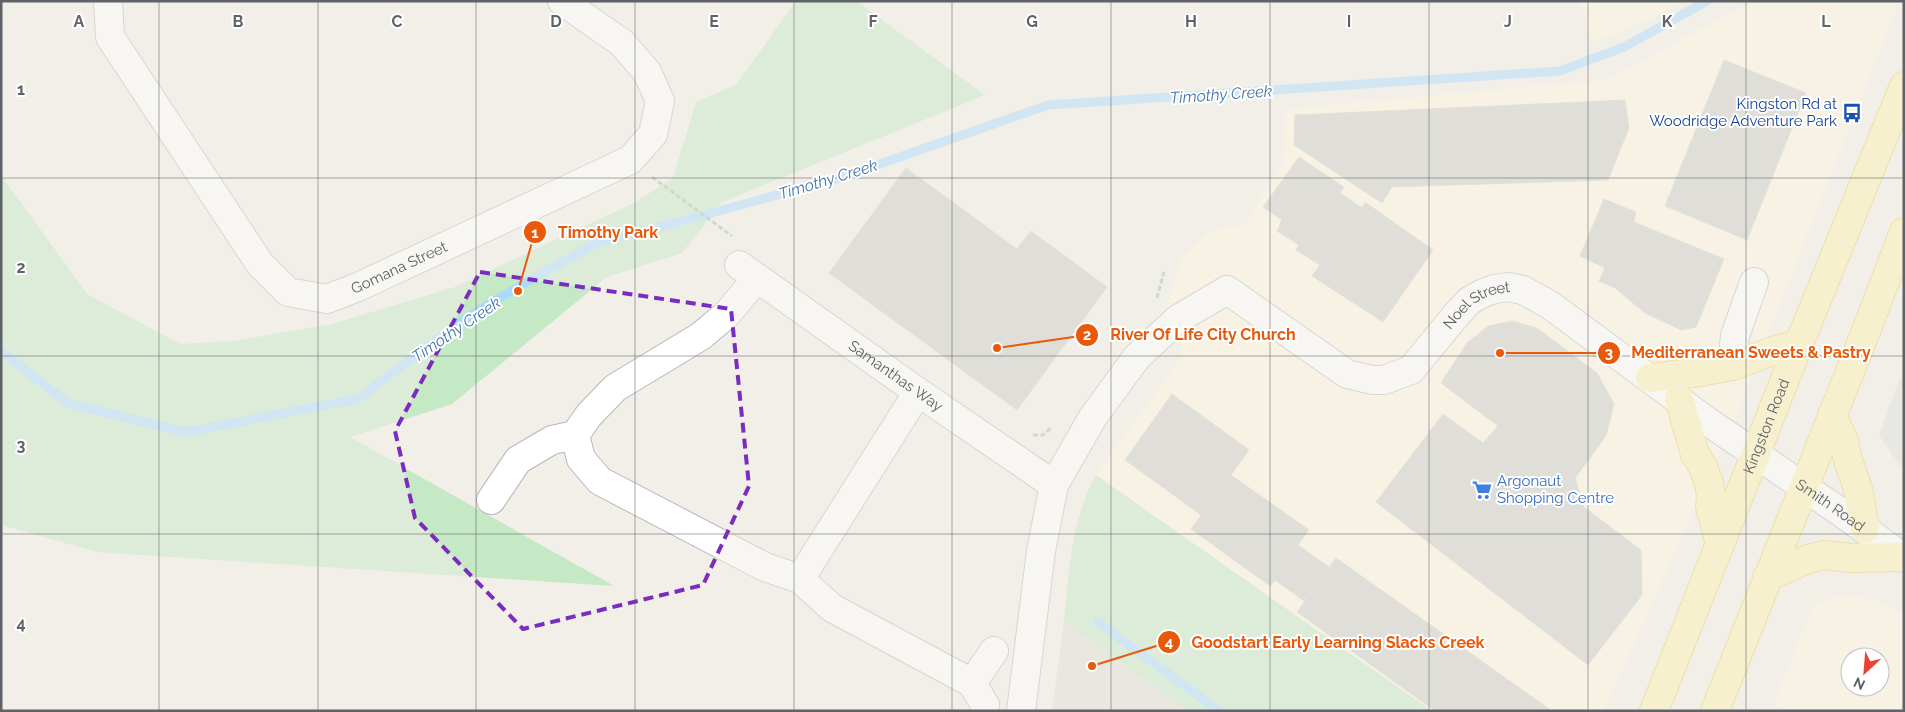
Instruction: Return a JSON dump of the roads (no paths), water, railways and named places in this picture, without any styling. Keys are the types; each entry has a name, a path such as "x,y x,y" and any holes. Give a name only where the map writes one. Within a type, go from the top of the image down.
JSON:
{"main road":[{"name":"Kingston Road","path":"1654,711 1799,344 1904,86"},
{"path":"1714,711 1904,232"},
{"path":"1650,378 1732,366 1773,350 1799,344"},
{"path":"1679,399 1695,454 1703,467 1709,483 1711,494 1710,506 1720,545"},
{"path":"1832,416 1844,441 1858,489 1865,529"},
{"path":"1767,577 1808,559 1824,555 1851,558 1903,557"}],"street":[{"name":"Gomana Street","path":"108,1 110,37 260,264 288,292 328,299 358,287 630,160 654,134 660,101 648,72 622,43 562,1"},
{"name":"Samanthas Way","path":"576,436 589,415 615,388 701,336 727,314 748,272 1054,485"},
{"path":"1732,366 1735,336 1754,282"},
{"name":"Noel Street","path":"1054,485 1093,417 1137,357 1178,319 1227,290 1347,374 1372,380 1384,380 1411,370 1456,314 1469,301 1494,289 1509,287 1523,290 1550,305 1756,455"},
{"path":"800,580 918,392"},
{"path":"491,500 518,460 552,440 576,436 581,459 600,481 765,568 800,580 832,608 978,694 994,652"},
{"name":"Smith Road","path":"1756,455 1903,557"},
{"path":"1021,711 1041,551 1054,485"}],"waterway":[{"name":"Timothy Creek","path":"1,351 69,404 186,432 358,399 461,321 593,245 840,178 1048,105 1560,71 1624,47 1707,1"},
{"path":"1098,622 1219,711"}],"place":[{"name":"Kingston Rd at Woodridge Adventure Park","path":"1852,113"},
{"name":"Timothy Park","path":"518,291"},
{"name":"River Of Life City Church","path":"997,348"},
{"name":"Mediterranean Sweets & Pastry","path":"1500,353"},
{"name":"Argonaut Shopping Centre","path":"1482,490"},
{"name":"Goodstart Early Learning Slacks Creek","path":"1092,666"}]}
